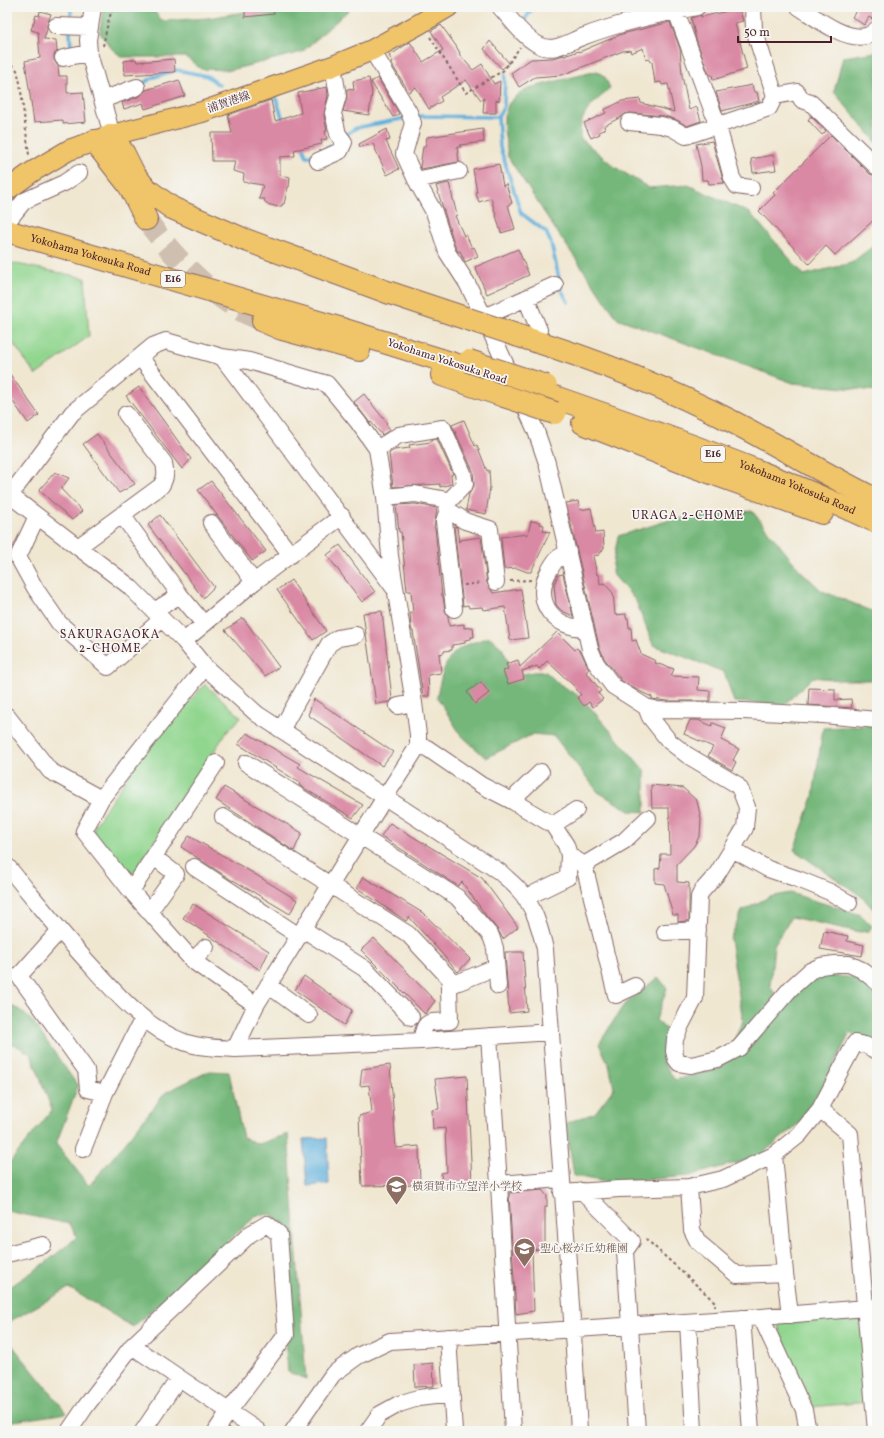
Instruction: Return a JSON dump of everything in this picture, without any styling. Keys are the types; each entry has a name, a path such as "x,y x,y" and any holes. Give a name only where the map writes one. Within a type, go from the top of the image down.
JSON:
{"highway":[{"path":"103,138 118,156 130,187 146,219"},
{"path":"103,138 124,154 134,174 146,189 172,208 237,236 387,292 529,333 562,349 675,393 735,423 809,465 877,500"},
{"name":"Yokohama Yokosuka Road","path":"8,225 331,326 469,365 549,398 618,419 751,468 832,501 877,522"},
{"path":"263,321 282,329 400,362 504,396 549,398 610,433 692,466 877,534"},
{"name":"Yokohama Yokosuka Road","path":"549,398 771,464 877,509"}],"main road":[{"name":"浦賀港線","path":"7,190 32,172 69,150 103,138 202,112 333,66 372,50 448,7"}],"street":[{"path":"93,7 88,40 96,50 102,100 103,138"},
{"path":"500,7 527,36 539,46 552,48 567,44 627,21 696,7"},
{"path":"629,122 661,125 672,128 686,136 769,108 775,96 754,29 754,7"},
{"path":"799,7 823,23 850,35 866,36 877,29"},
{"path":"676,11 718,126 732,178 737,186 751,188"},
{"path":"56,26 89,27"},
{"path":"63,58 96,50"},
{"path":"372,50 411,118 404,154 416,180 434,212 447,252 467,283 476,318 536,431 547,463 590,649 596,663 604,675 613,686 646,707 657,710 783,713 877,720"},
{"path":"318,161 340,151 341,138 333,113 338,96 333,66"},
{"path":"102,100 137,88"},
{"path":"775,96 797,92 802,100 811,103 877,167"},
{"path":"416,180 459,171"},
{"path":"8,225 24,201 64,183 79,173"},
{"path":"476,318 555,286"},
{"path":"526,298 529,333"},
{"path":"235,1049 256,1005 268,985 360,836 385,797 418,746 414,703 390,556 385,497 377,449 358,422 327,384 249,361 222,357 166,340 153,346 72,413 9,494 129,586 184,640 205,667 256,714 385,797 500,872 519,890 532,909 541,929 545,949 579,1431"},
{"path":"140,357 291,555"},
{"path":"222,357 342,516 396,591"},
{"path":"78,547 161,486 165,478 166,471 164,463 126,414"},
{"path":"377,449 399,435 443,428 466,484 448,505 444,521 454,609"},
{"path":"385,497 415,494 448,505 465,521 490,529 496,582"},
{"path":"122,515 180,595 204,624"},
{"path":"37,516 18,558 35,588 59,623 108,667 158,615 180,595"},
{"path":"184,640 254,582 342,516"},
{"path":"211,523 254,582"},
{"path":"568,552 557,559 550,568 543,590 544,601 549,612 560,622 575,628 585,628"},
{"path":"281,730 329,644 338,638 356,636"},
{"path":"205,667 100,799 84,831 149,912 193,961 256,1005"},
{"path":"398,706 414,703"},
{"path":"646,707 650,717 669,741 687,755 736,784 740,789 747,807 745,828 717,874 702,891 699,897 695,998 675,1039 674,1051 676,1059 679,1063 685,1065 700,1064 718,1059 739,1048 791,988 810,971 821,966 849,964 862,970 877,982"},
{"path":"7,716 50,771 100,799"},
{"path":"418,746 427,748 482,785 553,825 566,845 569,855 568,877 525,898"},
{"path":"132,891 216,763"},
{"path":"246,763 457,897 491,936 495,948 498,986"},
{"path":"514,802 518,794 541,772"},
{"path":"553,825 576,810"},
{"path":"223,817 408,934 454,983"},
{"path":"584,865 624,841 648,818"},
{"path":"732,849 768,869 811,884 830,892 849,903"},
{"path":"569,855 584,865 616,995 634,986"},
{"path":"149,912 176,874 154,857"},
{"path":"7,866 60,930 112,989 161,1031 185,1042 213,1048 235,1049 421,1041 551,1032"},
{"path":"194,867 365,969 411,1016"},
{"path":"60,930 19,976 86,1070 88,1089 105,1093"},
{"path":"665,932 698,930"},
{"path":"193,961 206,947"},
{"path":"421,1041 424,1027 428,1023 450,1021 449,988 454,983 496,967"},
{"path":"268,985 309,1015"},
{"path":"83,1149 105,1093 144,1018"},
{"path":"489,1036 513,1431"},
{"path":"499,1184 562,1186 582,1191 688,1187 723,1179 774,1155 800,1135 820,1109 855,1043 865,1045 877,1051"},
{"path":"820,1109 850,1134 871,1307 876,1431"},
{"path":"774,1155 790,1315"},
{"path":"688,1187 692,1230 698,1242 737,1275 785,1273"},
{"path":"582,1191 632,1241 625,1252 637,1431"},
{"path":"69,1431 86,1406 132,1346 250,1234 267,1224 279,1234 286,1335 229,1411 216,1431"},
{"path":"7,1254 43,1245"},
{"path":"293,1431 333,1374 358,1356 390,1341 790,1315 871,1307"},
{"path":"761,1317 804,1410 808,1431"},
{"path":"742,1318 750,1431"},
{"path":"688,1322 694,1431"},
{"path":"448,1337 454,1431"},
{"path":"132,1346 258,1431"},
{"path":"143,1431 179,1378"},
{"path":"368,1431 379,1415 399,1404 418,1398 452,1394"}],"path":[{"path":"96,50 114,7"},
{"path":"421,23 466,94 504,70 527,36"},
{"path":"7,61 17,70 20,83 32,172"},
{"path":"645,1238 715,1302 716,1320"}],"green space":[{"path":"103,7 154,7 154,11 162,21 208,18 257,10 312,7 352,7 302,52 231,70 201,69 186,57 122,57 112,49 100,33"},
{"path":"877,52 877,143 834,92 843,57"},
{"path":"597,71 605,77 610,88 588,109 582,121 580,138 615,167 649,188 688,185 750,213 804,275 851,263 877,243 877,391 793,383 617,318 555,229 508,157 504,129 504,116 509,103 519,94 529,88"},
{"path":"7,262 85,278 89,336 36,375 7,335"},
{"path":"752,511 799,569 822,591 877,613 877,680 839,680 813,677 784,705 734,702 724,672 653,645 636,601 612,573 618,536 670,520"},
{"path":"490,637 502,648 510,665 519,675 533,672 546,672 558,683 582,698 645,771 645,812 630,811 598,792 554,736 533,734 486,758 461,735 437,697 444,668 452,656 464,646"},
{"path":"205,684 241,717 226,733 130,878 94,835 94,827 141,756"},
{"path":"877,725 877,913 861,896 794,850 813,797 823,728"},
{"path":"790,893 861,915 872,926 869,931 860,932 791,917 774,945 770,986 775,994 785,1001 816,975 847,977 864,981 877,990 877,1047 870,1045 850,1033 808,1116 758,1157 688,1176 611,1183 574,1176 566,1123 595,1113 614,1088 609,1065 599,1044 623,1006 658,977 667,988 656,1020 669,1032 664,1064 675,1080 721,1068 743,1021 730,939 742,911 769,897"},
{"path":"7,1004 20,1010 33,1022 78,1086 56,1144 89,1186 165,1093 209,1071 229,1072 243,1138 259,1144 288,1134 306,1379 288,1372 273,1214 257,1215 133,1327 69,1288 7,1323 7,1289 44,1264 77,1237 70,1224 7,1211 7,1166 52,1110 31,1054 14,1044 7,1045"},
{"path":"860,1315 869,1402 809,1407 777,1323"},
{"path":"7,1339 67,1413 7,1422"}],"water":[{"path":"327,1138 329,1184 307,1186 303,1139"}],"building":[{"path":"245,7 273,7 274,14 245,17"},
{"path":"739,7 743,21 735,23 747,69 713,80 712,75 708,72 696,39 691,18 728,11 727,9"},
{"path":"853,7 877,7 877,12 872,19 869,17 864,25 852,17 857,10"},
{"path":"40,11 51,14 44,39 56,40 57,51 54,55 54,60 58,66 59,76 67,76 67,93 83,92 86,122 63,124 63,120 34,122 25,61 40,58 38,32 31,30 36,15 39,16"},
{"path":"670,22 680,49 682,75 689,110 697,107 701,121 687,126 677,120 664,116 630,113 625,114 604,126 605,129 599,132 600,134 591,138 584,123 606,113 604,110 622,101 640,99 641,103 674,112 668,84 662,85 661,82 655,83 652,62 650,59 646,60 643,48 631,53 630,50 623,51 562,75 535,77 519,87 511,73 531,59 564,56 579,52 622,34"},
{"path":"441,25 456,46 460,53 459,54 473,70 482,64 494,84 500,81 499,101 496,100 496,113 483,113 484,98 481,100 466,80 440,97 442,101 429,109 416,87 409,92 391,63 393,62 389,56 410,42 423,62 443,50 431,31"},
{"path":"490,41 509,63 502,69 484,49"},
{"path":"136,59 137,62 174,59 175,72 125,75 124,61"},
{"path":"369,78 372,93 369,115 343,111 347,98 347,89 354,90 353,81"},
{"path":"378,78 399,114 393,117 371,82"},
{"path":"179,80 185,96 145,109 143,103 124,109 122,103 140,96 146,90"},
{"path":"752,85 754,92 757,92 759,101 722,111 716,92"},
{"path":"327,87 328,95 324,115 327,139 321,140 322,144 294,150 295,156 280,157 280,175 290,177 289,187 282,206 278,207 267,204 264,201 265,199 259,199 263,185 243,182 244,174 233,171 235,161 212,161 211,133 232,133 228,115 271,100 275,121 301,113 298,93"},
{"path":"811,116 826,131 822,135 808,120"},
{"path":"387,129 390,140 386,141 399,169 387,175 373,144 360,147 359,144"},
{"path":"483,129 484,142 460,145 461,147 457,147 459,162 421,169 423,147 425,147 427,137"},
{"path":"831,135 870,174 877,176 877,217 835,255 826,246 809,264 759,211 775,195 773,193"},
{"path":"712,141 724,183 709,184 708,180 702,180 701,166 696,144"},
{"path":"773,155 776,170 753,173 751,159"},
{"path":"499,164 503,186 506,184 512,203 508,205 515,229 501,233 491,198 479,202 476,194 473,169"},
{"path":"449,183 457,215 455,216 464,236 466,235 472,248 474,247 478,256 465,262 454,243 436,186"},
{"path":"518,249 529,275 487,294 475,267"},
{"path":"7,370 39,415 28,423 7,393"},
{"path":"139,387 191,459 182,469 126,396"},
{"path":"364,394 387,423 386,424 390,430 382,435 371,422 370,423 354,402"},
{"path":"464,420 475,446 477,445 487,471 489,470 490,487 486,514 466,510 469,494 474,486 473,471 452,425"},
{"path":"97,434 135,484 119,493 83,444"},
{"path":"437,439 453,474 451,475 452,484 440,487 440,484 393,487 389,453 394,450 410,448 409,445 431,442 431,440"},
{"path":"55,472 69,478 61,489 82,511 72,520 39,490"},
{"path":"211,481 266,551 252,561 198,490"},
{"path":"578,501 580,510 591,508 596,533 603,532 604,548 599,555 593,556 597,575 599,575 600,584 604,583 613,593 615,615 626,614 629,628 631,627 632,641 636,640 641,654 656,661 655,663 674,669 671,676 699,677 698,690 710,691 710,701 666,701 652,699 652,697 622,681 604,658 599,646 566,503"},
{"path":"415,504 437,508 434,528 442,596 448,616 449,626 464,624 464,628 473,627 474,637 465,640 465,643 452,645 452,650 444,651 444,653 439,654 441,673 428,675 429,696 423,696 413,631 411,627 410,613 413,613 411,591 407,591 401,532 399,532 396,505"},
{"path":"160,515 214,587 203,598 148,525"},
{"path":"531,521 540,522 540,524 544,525 543,531 550,532 531,572 517,568 504,569 501,537 528,534"},
{"path":"456,526 459,542 460,540 481,537 487,583 493,593 521,589 528,638 510,640 505,607 483,610 482,607 469,608 468,605 463,606 454,527"},
{"path":"340,545 375,592 362,602 327,555"},
{"path":"563,574 573,616 562,611 556,605 554,585 558,575"},
{"path":"291,580 326,631 313,640 277,590"},
{"path":"382,611 392,699 390,702 376,704 363,613"},
{"path":"243,618 279,667 265,676 225,630"},
{"path":"557,632 575,650 577,648 581,652 589,669 586,672 601,691 598,693 603,699 593,707 589,702 584,706 577,697 581,695 574,686 547,661 539,669 537,666 522,671 524,679 508,684 503,671 508,669 506,664 518,660 520,667"},
{"path":"481,682 489,693 475,704 467,692"},
{"path":"809,688 835,689 835,700 851,699 852,708 808,705"},
{"path":"314,699 393,752 382,766 308,715"},
{"path":"690,720 698,720 712,726 713,723 726,728 721,740 739,749 733,760 736,762 732,770 708,756 713,747 684,734"},
{"path":"247,733 300,764 298,767 363,805 353,818 299,785 300,783 238,744"},
{"path":"651,785 683,788 697,801 701,819 700,835 694,846 677,864 677,882 689,883 689,921 678,922 678,915 673,915 664,884 655,883 655,869 660,868 661,854 670,854 669,808 652,808"},
{"path":"224,787 302,833 294,851 216,800"},
{"path":"390,823 482,878 518,927 503,939 462,882 458,886 381,836"},
{"path":"189,836 297,900 290,914 233,881 181,847"},
{"path":"363,877 423,913 470,959 458,972 409,917 406,921 357,888"},
{"path":"193,904 269,951 260,970 183,918"},
{"path":"824,931 848,936 847,941 864,945 862,956 820,949"},
{"path":"374,938 435,1001 425,1014 361,950"},
{"path":"505,952 523,952 527,1011 509,1013"},
{"path":"304,976 352,1010 344,1025 295,990"},
{"path":"390,1065 396,1148 419,1146 420,1185 362,1186 359,1116 372,1112 369,1085 360,1086 362,1069"},
{"path":"467,1076 472,1183 442,1187 441,1173 447,1172 445,1128 433,1129 432,1110 439,1109 435,1079"},
{"path":"542,1190 547,1196 547,1207 545,1207 545,1248 532,1250 534,1311 516,1314 509,1193"},
{"path":"433,1363 434,1386 415,1387 414,1365"}],"waterway":[{"path":"71,7 71,22"},
{"path":"524,21 533,7"},
{"path":"70,30 71,52"},
{"path":"142,84 154,77 177,70 207,76 219,85"},
{"path":"505,75 504,106 498,117 500,147 521,213 546,232 551,243 562,291 568,302"},
{"path":"275,95 284,123"},
{"path":"414,117 498,117"},
{"path":"344,136 356,128 406,118"},
{"path":"324,150 338,141"},
{"path":"302,145 307,157 317,154"}],"tunnel":[{"path":"146,219 174,255 209,288 236,308 263,321"}],"place":[{"name":"横須賀市立望洋小学校","path":"397,1206"},
{"name":"聖心桜が丘幼稚園","path":"524,1268"}],"district":[{"name":"URAGA 2-CHOME","path":"688,516"},
{"name":"SAKURAGAOKA 2-CHOME","path":"110,642"}]}
